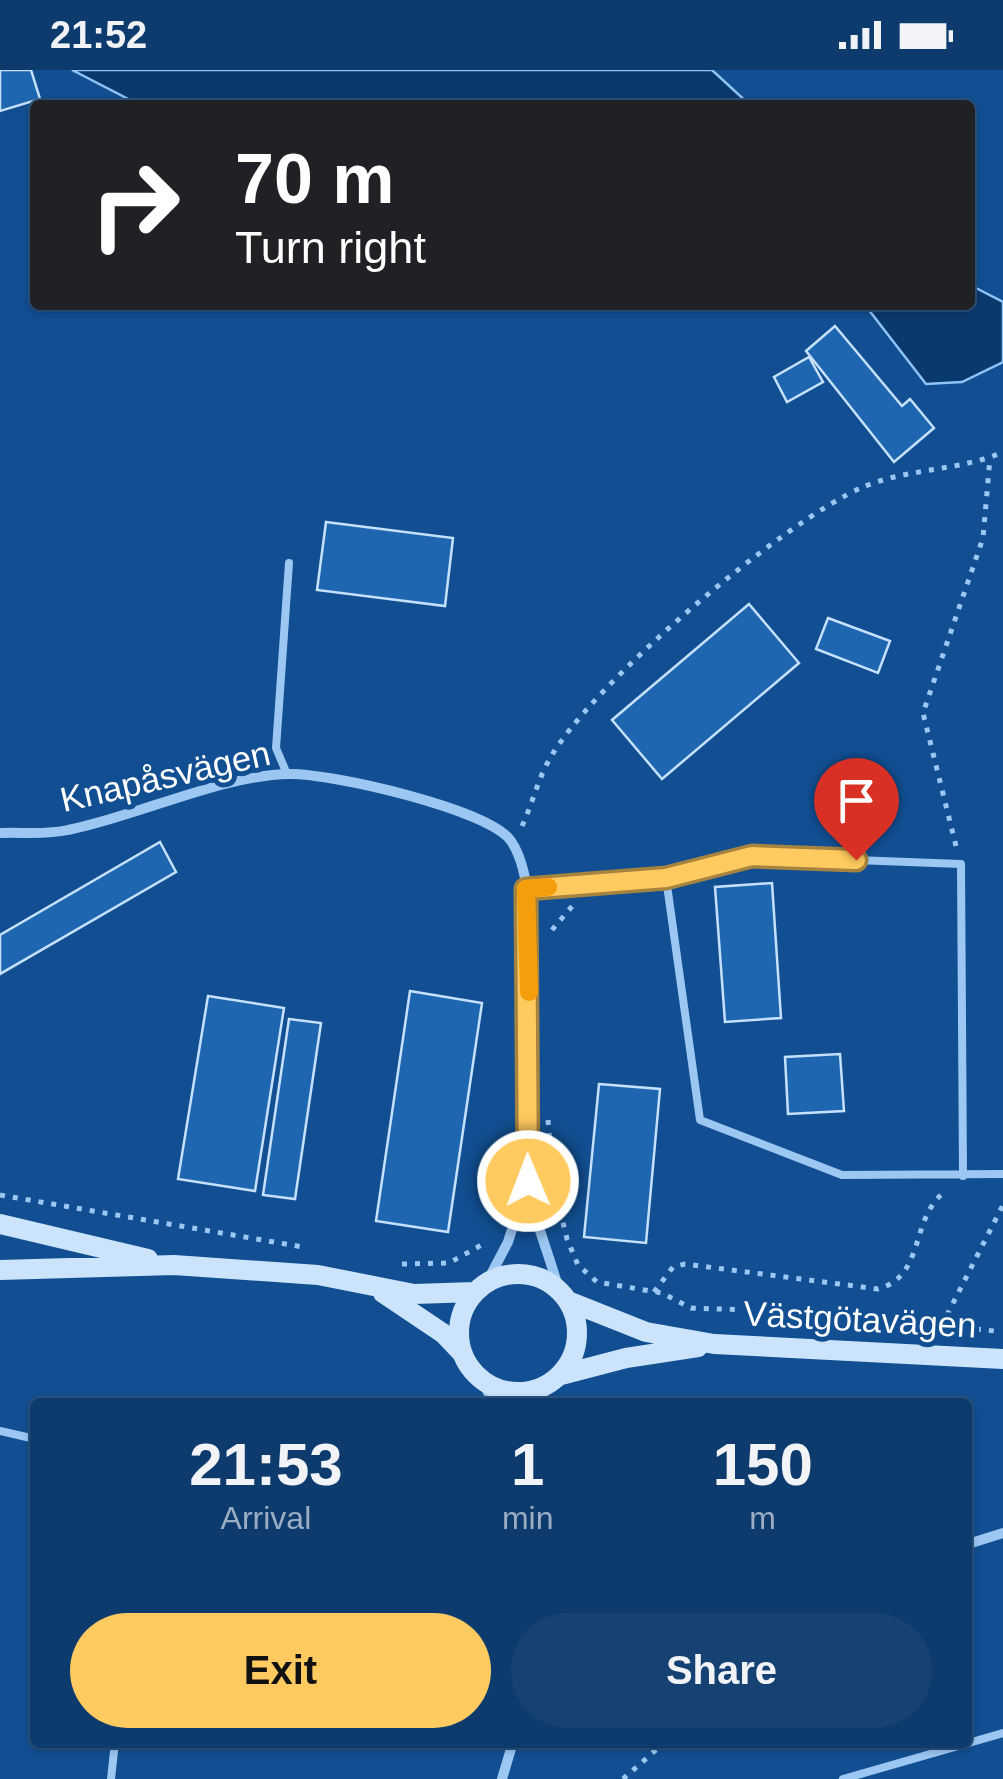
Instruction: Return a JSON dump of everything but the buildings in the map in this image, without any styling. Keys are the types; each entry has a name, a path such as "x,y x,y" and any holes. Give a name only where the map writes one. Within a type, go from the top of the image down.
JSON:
{"street":[{"name":"Knapåsvägen","path":"0,833 66,831 174,799 288,774 325,777 449,807 480,818 510,840"},
{"path":"482,1380 514,1392 549,1387 570,1362 578,1331 563,1296 528,1181 526,889 510,840"},
{"path":"462,1354 460,1321 508,1242 528,1181"},
{"path":"0,1224 174,1265"},
{"path":"0,1270 174,1265 318,1275 377,1289 444,1296 517,1274 546,1281 563,1296"},
{"path":"377,1289 444,1334 482,1380 490,1398"},
{"name":"Västgötavägen","path":"563,1296 646,1332 714,1344 1003,1359"},
{"name":"Västgötavägen","path":"549,1387 626,1358 714,1344"},
{"path":"972,1543 1003,1533"},
{"path":"502,1779 511,1748"}],"lane":[{"path":"288,774 276,748 289,563"},
{"path":"526,889 666,878 752,856 960,864 963,1176"},
{"path":"666,878 700,1120 842,1175 1003,1174"},
{"path":"0,1431 30,1437"},
{"path":"972,1741 1003,1732"},
{"path":"111,1779 115,1748"},
{"path":"844,1779 949,1748"}],"path":[{"path":"510,840 529,810 548,762 564,740 608,689 691,608 814,514 860,488 902,473 990,458 1003,452"},
{"path":"960,864 923,713 983,538 990,458"},
{"path":"550,937 560,916 576,901 574,885"},
{"path":"548,1116 553,1182 566,1239 587,1276 654,1292 691,1308 804,1312 1003,1332"},
{"path":"654,1292 673,1267 685,1264 878,1289 889,1286 911,1265 930,1206 963,1176"},
{"path":"0,1195 310,1248"},
{"path":"947,1314 1003,1206"},
{"path":"383,1261 430,1266 466,1257 493,1235 508,1242"},
{"path":"547,1244 566,1239"},
{"path":"913,1398 916,1392"},
{"path":"624,1779 658,1748"}],"water":[{"path":"72,70 712,70 745,100 130,100"},
{"path":"975,288 1003,302 1003,362 962,382 926,384 869,310 975,310"}],"slow traffic":[{"path":"529,992 526,889 548,887"}],"route":[{"path":"528,1181 526,889 666,878 752,856 856,860"}]}
